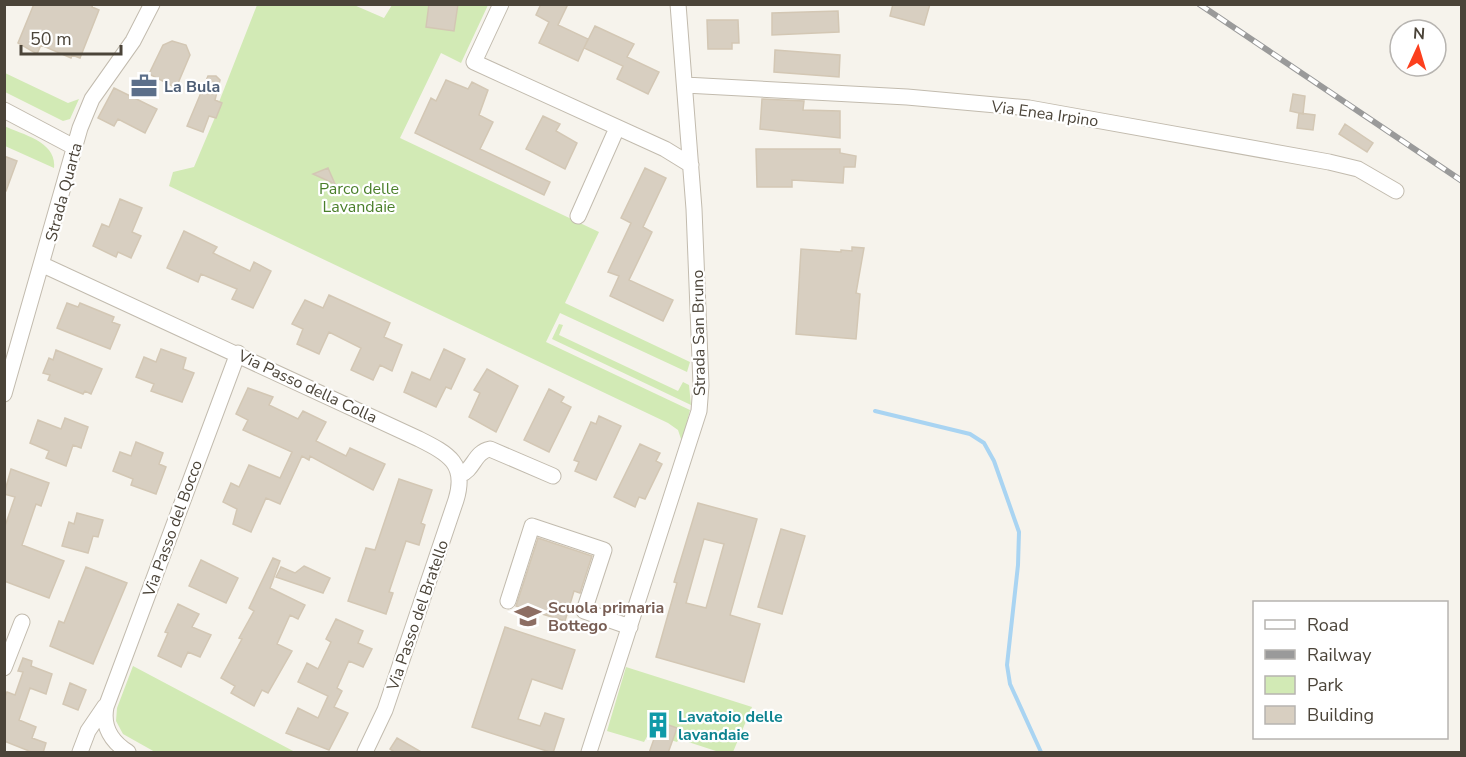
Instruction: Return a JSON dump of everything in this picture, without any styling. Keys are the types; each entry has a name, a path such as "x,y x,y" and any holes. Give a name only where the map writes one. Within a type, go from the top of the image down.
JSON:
{"street":[{"name":"Strada Quarta","path":"4,394 43,265 74,147 92,99 133,41 152,4"},
{"path":"501,4 474,62 665,149 691,165"},
{"name":"Strada San Bruno","path":"589,753 699,411 700,363 691,165 678,4"},
{"name":"Via Enea Irpino","path":"685,85 896,96 1029,108 1329,162 1358,169 1396,191"},
{"path":"4,110 74,147"},
{"path":"578,216 617,128"},
{"name":"Via Passo della Colla","path":"43,265 238,353 438,448 452,460 460,475"},
{"name":"Via Passo del Bocco","path":"128,753 108,732 104,718 107,703 238,353"},
{"path":"460,475 466,472 479,453 490,449 553,476"},
{"name":"Via Passo del Bratello","path":"365,753 382,717 406,650 456,500 460,475"},
{"path":"508,601 532,526 604,550 584,611 630,627"},
{"path":"4,668 22,622"},
{"name":"Via Passo del Bocco","path":"80,753 88,731 107,703"}],"green space":[{"name":"Parco delle Lavandaie","path":"257,5 354,5 384,18 392,5 488,5 461,63 441,53 400,138 599,232 565,303 690,362 687,372 560,313 546,342 690,410 682,442 678,430 668,423 169,186 173,172 194,167 221,103 219,102"},
{"path":"5,73 68,103 79,99 70,119 63,121 5,92"},
{"path":"4,126 29,136 45,146 54,159 54,168 5,146"},
{"path":"559,324 563,325 559,335 678,391 683,382 689,385 691,405 552,339"},
{"path":"133,666 295,752 155,752 123,734 116,721 117,708"},
{"path":"626,667 752,707 733,752 719,752 679,739 677,742 649,733 644,742 607,731"}],"building":[{"path":"34,4 93,4 92,7 99,10 80,58 72,55 71,58 41,45 37,54 18,43"},
{"path":"429,4 458,4 454,31 426,27"},
{"path":"541,4 568,4 558,25 588,39 578,61 539,43 549,22 536,15"},
{"path":"893,4 930,4 924,25 890,16"},
{"path":"838,11 839,32 772,35 772,13"},
{"path":"707,20 738,20 739,43 732,43 732,49 708,49"},
{"path":"595,26 634,44 627,57 659,72 648,94 617,79 623,66 584,48"},
{"path":"172,41 186,45 190,55 176,88 149,74 163,45"},
{"path":"775,50 840,55 839,77 774,72"},
{"path":"208,76 216,76 220,80 215,100 222,103 216,118 209,116 203,132 187,126"},
{"path":"446,80 468,89 472,82 488,90 479,115 493,122 480,149 550,182 544,195 415,133 431,98 436,101"},
{"path":"114,88 157,109 145,133 118,119 114,126 98,118"},
{"path":"1293,94 1305,96 1303,114 1290,111"},
{"path":"762,99 804,101 803,110 840,111 840,138 760,129"},
{"path":"1299,113 1315,115 1313,130 1297,128"},
{"path":"543,116 560,124 556,131 577,143 565,169 526,149"},
{"path":"1345,124 1373,143 1367,152 1339,134"},
{"path":"756,149 840,149 840,153 856,156 855,167 844,167 843,183 792,180 792,187 757,187"},
{"path":"4,156 17,161 6,191 4,191"},
{"path":"328,168 335,184 313,174"},
{"path":"645,168 666,178 643,227 652,232 629,280 673,300 663,321 610,296 619,276 608,272 631,223 621,218"},
{"path":"120,199 142,208 132,232 141,236 131,258 118,252 116,257 93,246 102,224 109,227"},
{"path":"184,231 217,247 213,253 250,271 254,262 271,271 253,308 232,299 237,289 201,274 198,282 167,268"},
{"path":"852,247 864,248 856,293 860,294 856,339 796,334 801,249 841,252 841,250 852,251"},
{"path":"329,295 390,323 384,337 402,345 392,371 380,365 373,380 351,370 361,348 329,332 319,354 297,344 303,329 292,324 305,300 323,308"},
{"path":"67,303 78,307 80,303 114,317 112,322 120,325 110,349 57,328"},
{"path":"161,349 186,358 183,369 194,373 182,402 151,391 154,384 136,377 144,357 156,362"},
{"path":"444,349 465,359 451,389 446,387 436,407 404,392 412,372 430,380"},
{"path":"56,350 102,369 91,394 85,391 83,394 48,380 50,375 43,373 49,358 53,360"},
{"path":"487,369 518,386 496,432 469,417 480,393 474,390"},
{"path":"248,388 273,397 269,405 298,419 303,411 326,422 316,441 346,456 350,448 385,464 373,490 310,456 309,460 302,456 280,504 266,498 251,532 233,524 237,509 223,502 231,483 239,487 249,465 280,478 292,452 243,430 248,420 236,414"},
{"path":"549,389 564,397 561,402 571,407 549,452 524,440"},
{"path":"599,416 621,426 596,480 575,471 579,462 574,460 591,422 596,424"},
{"path":"65,418 88,427 81,448 73,445 66,466 46,458 49,451 30,443 38,420 61,429"},
{"path":"136,442 163,453 159,464 166,467 156,494 131,485 133,479 113,471 120,452 131,456"},
{"path":"640,444 660,453 656,461 662,464 645,499 639,497 635,507 614,497"},
{"path":"11,469 49,483 41,506 36,504 22,545 64,561 49,598 4,581 4,529 15,497 4,494"},
{"path":"399,479 432,490 421,523 425,525 419,545 406,541 389,592 393,593 386,614 348,601 366,548 375,550"},
{"path":"698,503 757,519 730,615 760,624 744,682 656,657 677,583 674,582","holes":["704,539 724,544 706,608 686,603"]},
{"path":"77,513 103,520 98,537 93,536 88,553 62,546 69,522 74,524"},
{"path":"781,529 805,536 782,614 758,607"},
{"path":"538,538 592,556 580,593 574,591 565,621 516,606"},
{"path":"273,558 280,561 270,588 305,605 298,619 290,615 277,644 292,651 268,693 262,690 254,706 231,693 235,686 221,678 242,639 239,638 254,611 249,608"},
{"path":"201,560 238,578 226,603 189,586"},
{"path":"304,566 330,578 323,593 276,577 281,567 295,573"},
{"path":"86,567 127,583 93,664 50,646 59,621 64,623"},
{"path":"178,604 199,614 192,627 211,635 200,657 188,652 181,667 158,656 168,633 165,632"},
{"path":"336,619 363,631 358,643 372,649 363,667 349,661 337,688 342,691 334,707 348,713 329,750 286,733 298,708 318,718 328,696 298,682 307,663 318,669 331,642 326,639"},
{"path":"505,627 575,650 562,689 532,679 518,719 540,726 545,713 564,719 553,753 472,727"},
{"path":"23,658 32,661 31,666 52,674 46,694 30,688 19,720 36,727 32,738 46,743 43,753 34,753 4,741 4,699 7,692 15,695 23,672 18,671"},
{"path":"70,683 86,690 78,710 63,704"},
{"path":"660,722 677,728 668,753 649,753"},
{"path":"397,738 423,753 396,753 390,749"}],"waterway":[{"path":"875,411 970,434 984,443 994,461 1019,532 1018,565 1007,665 1010,684 1041,752"}],"railway":[{"path":"1199,4 1462,181"}],"place":[{"name":"La Bula","path":"144,86"},
{"name":"Scuola primaria Bottego","path":"528,616"},
{"name":"Lavatoio delle lavandaie","path":"658,725"}]}
